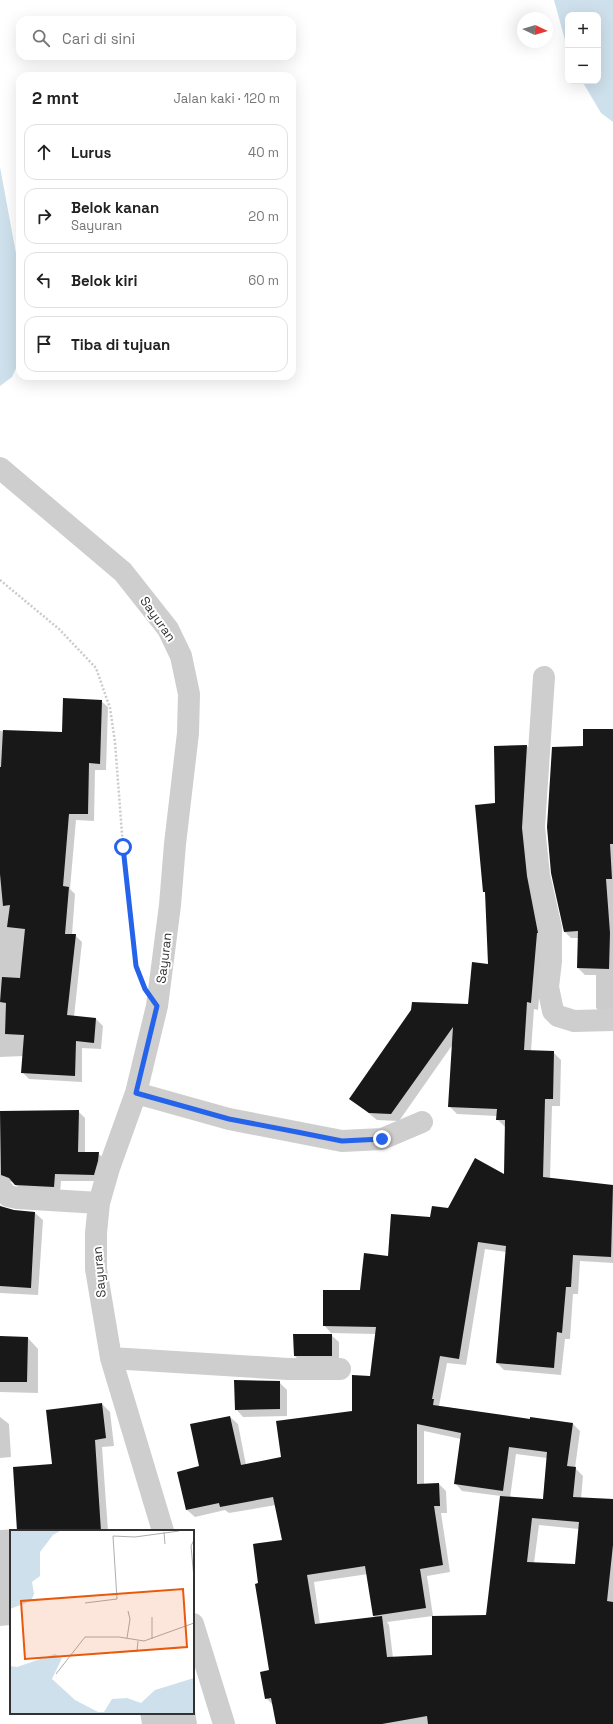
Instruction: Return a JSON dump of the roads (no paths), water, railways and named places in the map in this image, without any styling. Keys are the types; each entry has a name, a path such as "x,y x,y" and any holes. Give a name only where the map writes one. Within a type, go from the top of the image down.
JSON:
{"street":[{"name":"Sayuran","path":"0,468 123,572 168,629 181,656 189,694 188,733 175,844 170,905 157,1006 136,1093 109,1168 99,1203 96,1233 96,1269 111,1358 163,1530"},
{"path":"544,677 534,827 539,875 551,928 551,961 548,987 553,1011 558,1016 574,1021 613,1020"},
{"path":"136,1093 229,1119 342,1141 382,1139 422,1122"},
{"path":"0,1187 8,1196 17,1198 99,1203"},
{"path":"111,1358 288,1369 340,1369"},
{"path":"194,1627 224,1724"}],"water":[{"path":"554,0 613,0 613,122 601,113 584,84 601,84 601,12 565,12 565,40"},
{"path":"0,167 16,253 16,368 12,377 0,386"}]}
